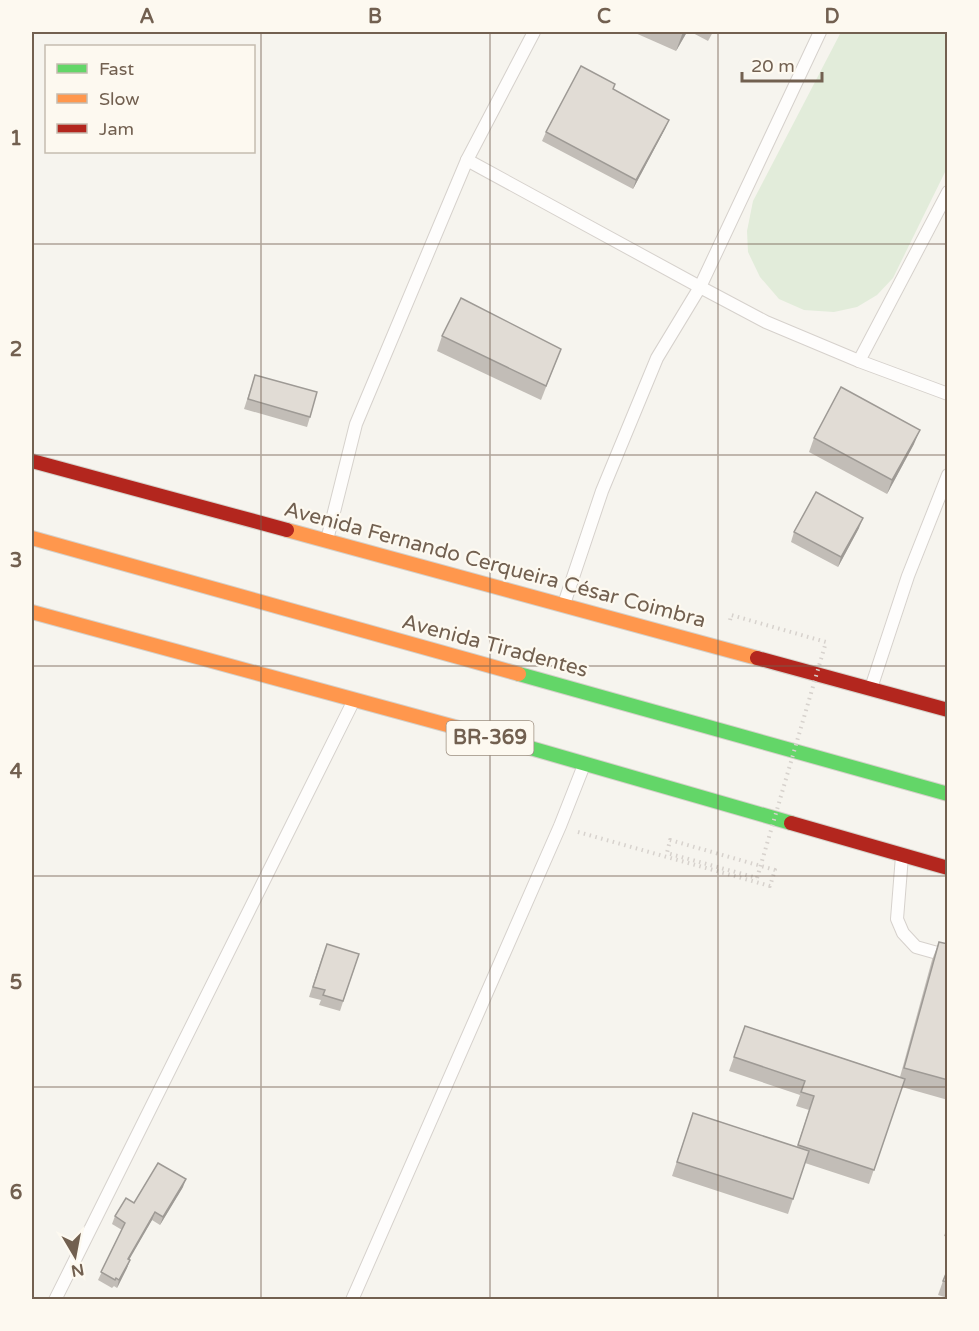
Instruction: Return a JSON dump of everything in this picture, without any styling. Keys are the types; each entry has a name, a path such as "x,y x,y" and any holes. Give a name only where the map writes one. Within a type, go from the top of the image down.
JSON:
{"main road":[{"name":"Avenida Fernando Cerqueira César Coimbra","path":"32,460 948,710"},
{"name":"Avenida Tiradentes","path":"32,538 948,794"},
{"name":"BR-369","path":"32,612 585,763 948,868"}],"lane":[{"path":"327,540 356,424 467,160 534,32"},
{"path":"564,605 602,491 657,358 700,287 820,32"},
{"path":"467,160 766,322 859,361 948,394"},
{"path":"859,361 948,192"},
{"path":"871,690 908,576 948,475"},
{"path":"55,1299 354,700"},
{"path":"352,1299 560,826 585,763"},
{"path":"903,855 897,919 900,926 916,947 948,956"}],"path":[{"path":"560,826 770,886 775,870 670,840 667,853 757,879 825,642"}],"green space":[{"path":"841,32 947,32 947,168 893,278 877,295 857,307 834,312 804,310 779,299 760,277 748,252 747,231 753,201"}],"building":[{"path":"581,66 615,84 613,89 669,120 636,180 546,132"},
{"path":"461,298 561,349 546,386 442,336"},
{"path":"255,375 317,392 310,417 248,399"},
{"path":"841,387 920,430 892,480 814,438"},
{"path":"816,492 863,518 841,557 794,532"},
{"path":"939,942 948,944 948,1080 904,1068"},
{"path":"327,944 359,954 343,1001 323,995 325,990 313,987"},
{"path":"745,1026 905,1079 874,1170 798,1145 814,1096 801,1092 805,1081 734,1057"},
{"path":"693,1113 809,1151 793,1199 677,1162"},
{"path":"158,1163 186,1179 163,1217 155,1212 128,1259 130,1260 119,1280 116,1278 115,1280 101,1272 125,1223 115,1216 126,1198 134,1203"},
{"path":"948,1269 948,1282 943,1281"}],"traffic: fast":[{"path":"519,674 948,794"},
{"path":"499,739 791,823"}],"traffic: slow":[{"path":"287,530 757,658"},
{"path":"32,538 519,674"},
{"path":"32,612 499,739"}],"traffic: jam":[{"path":"32,461 287,530"},
{"path":"757,658 948,710"},
{"path":"791,823 948,868"}]}
